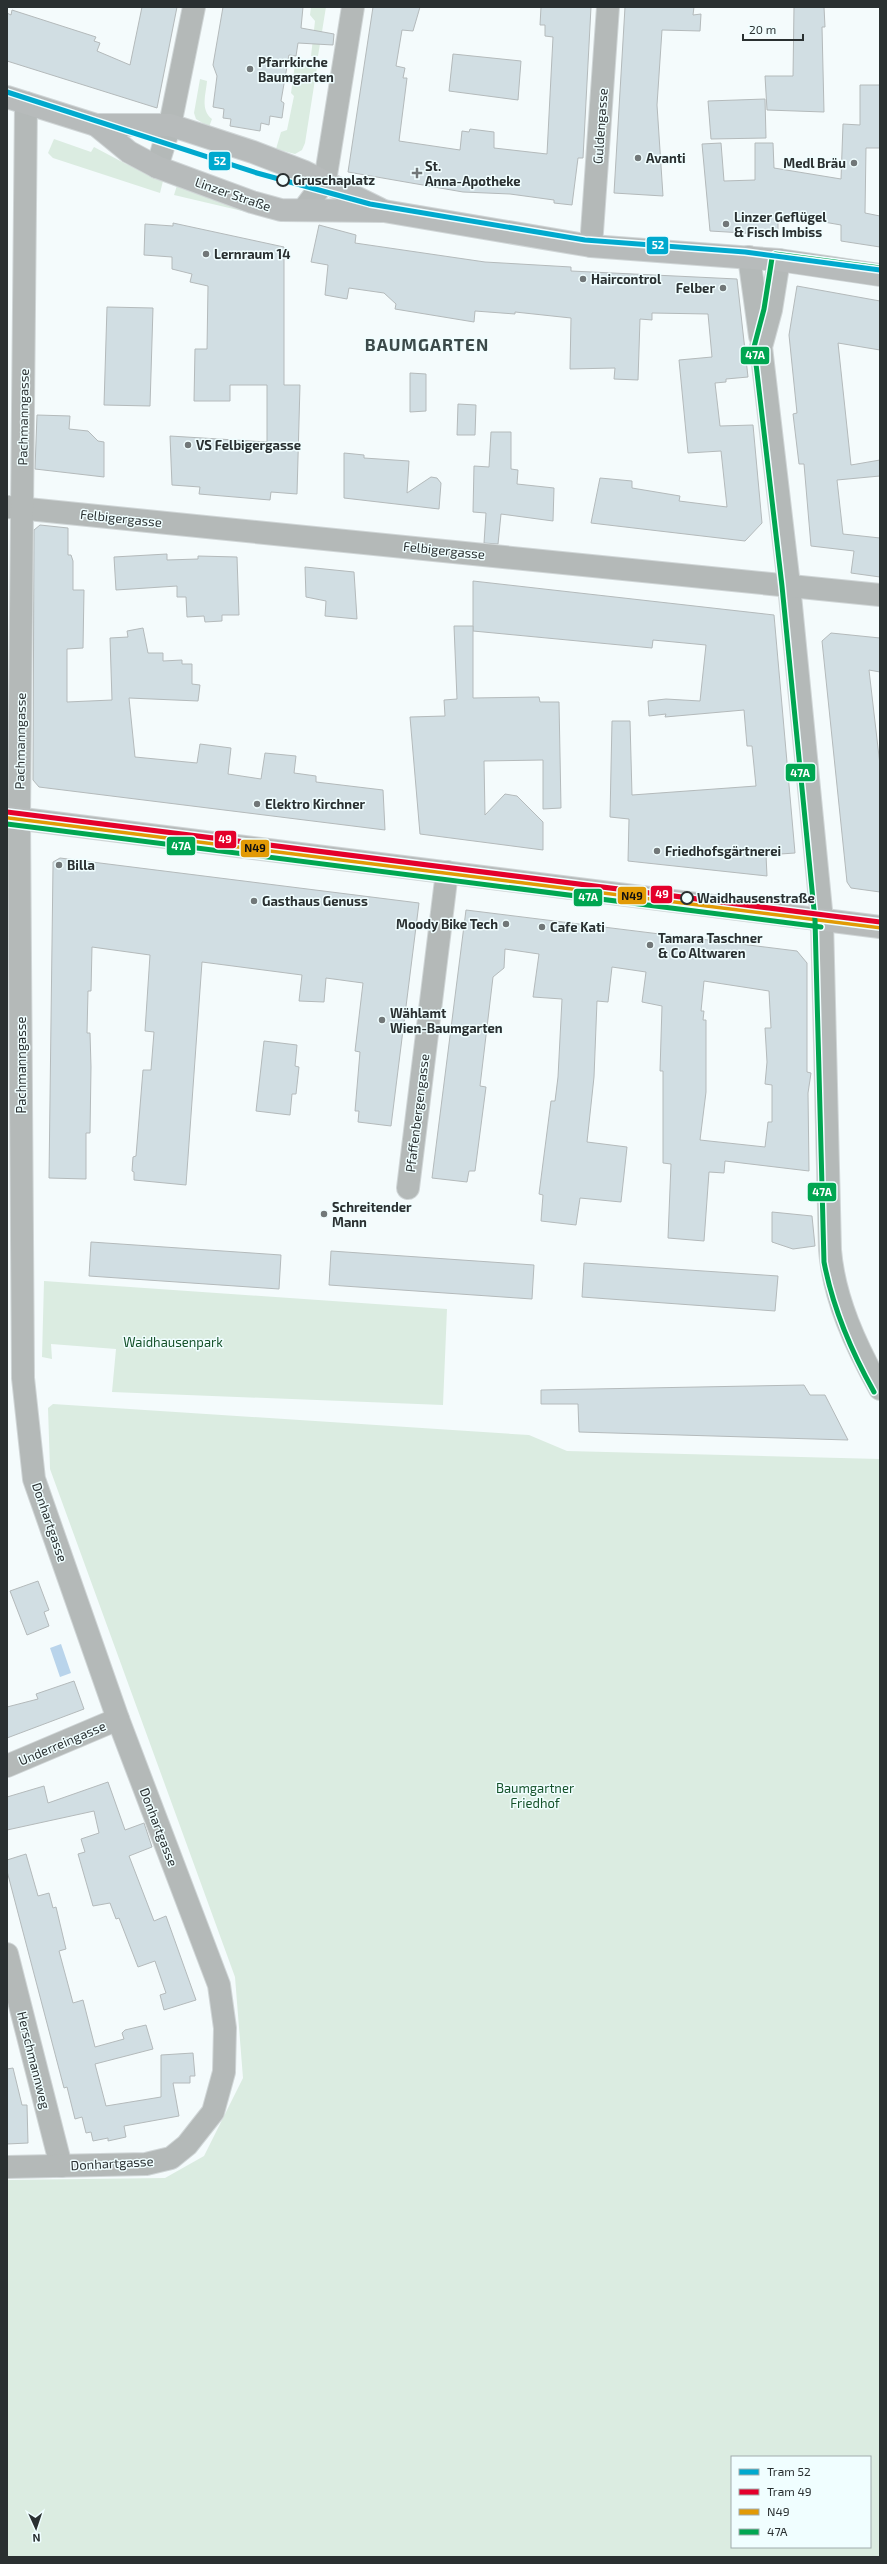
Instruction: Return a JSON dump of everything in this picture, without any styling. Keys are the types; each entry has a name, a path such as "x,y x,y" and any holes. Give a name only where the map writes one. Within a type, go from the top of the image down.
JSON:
{"main road":[{"name":"Linzer Straße","path":"17,100 96,125 170,126 253,152 325,181 384,211"},
{"name":"Linzer Straße","path":"96,125 128,152 158,167 252,202 282,210 304,209 384,211 592,246 779,260 880,275"},
{"path":"13,817 880,927"}],"street":[{"path":"158,167 170,126 194,7"},
{"path":"304,209 325,181 352,7"},
{"name":"Guldengasse","path":"592,246 608,7"},
{"name":"Pachmanngasse","path":"15,1378 13,817 17,100"},
{"path":"749,258 789,585 822,920 831,1261 834,1280 851,1330 880,1389"},
{"path":"761,347 771,310 779,260"},
{"name":"Felbigergasse","path":"15,507 880,595"},
{"name":"Pfaffenbergengasse","path":"408,1188 447,872"},
{"name":"Donhartgasse","path":"7,2167 146,2164 171,2158 187,2146 213,2112 224,2072 225,2028 219,1985 118,1719 34,1479 15,1378"},
{"name":"Underreingasse","path":"7,1766 118,1719"},
{"name":"Herschmannweg","path":"7,1954 61,2166"}],"green space":[{"path":"311,7 326,7 318,56 311,56 315,21 310,15"},
{"path":"295,64 317,67 305,143 302,150 295,154 276,149 281,132 287,130 294,96 291,93"},
{"path":"200,79 207,81 205,106 208,115 212,119 209,127 196,119 194,113"},
{"path":"54,139 91,152 94,147 126,164 164,177 160,193 53,158 48,153"},
{"path":"178,182 295,217 289,222 174,195"},
{"name":"Waidhausenpark","path":"44,1281 447,1309 443,1405 112,1392 116,1349 51,1344 52,1359 42,1357"},
{"name":"Baumgartner Friedhof","path":"53,1404 529,1435 567,1451 880,1459 880,2557 7,2557 7,2180 165,2178 204,2156 243,2078 235,1977 50,1469 48,1408"}],"water":[{"path":"61,1644 71,1673 60,1677 50,1648"}],"building":[{"path":"142,7 177,7 157,108 7,61 7,13 11,15 12,10 96,37 94,41 100,43 97,51 130,65"},
{"name":"Pfarrkirche Baumgarten","path":"223,7 303,7 301,28 334,34 333,45 298,43 296,56 289,55 281,101 284,103 282,118 270,116 269,125 261,123 260,131 230,126 231,119 223,118 224,109 213,107 217,76 213,65"},
{"path":"373,7 420,7 413,31 402,30 396,66 405,68 403,78 407,78 399,141 460,150 462,131 469,132 470,129 494,132 494,148 547,154 553,37 545,36 545,25 540,25 541,7 591,7 583,158 578,158 572,205 554,203 554,200 510,194 463,192 348,172"},
{"path":"625,7 694,7 693,15 701,14 700,31 662,30 657,105 663,196 614,193"},
{"path":"794,7 824,7 825,27 822,27 824,112 767,110 765,76 793,76"},
{"path":"453,54 521,61 518,100 449,91"},
{"path":"860,85 880,85 880,148 866,148 865,213 880,216 880,247 841,241 841,225 778,214 778,235 710,231 702,144 721,143 724,181 755,180 755,143 773,143 774,168 841,179 843,124 860,125"},
{"path":"765,99 766,138 711,139 708,101"},
{"path":"173,223 284,247 284,385 300,385 297,494 271,492 270,500 199,494 200,487 172,485 170,436 267,442 267,385 230,385 230,401 194,401 195,349 207,349 208,286 190,282 192,274 172,269 172,257 144,255 145,224 173,226"},
{"path":"319,225 356,235 355,243 485,262 571,267 571,271 737,279 748,377 726,379 726,382 715,383 720,426 753,425 762,523 745,541 591,523 600,478 632,481 632,488 680,496 679,501 727,507 721,451 688,453 679,360 712,357 708,314 652,313 652,320 640,319 638,380 614,379 615,368 570,369 571,318 515,312 515,314 475,311 474,322 395,309 396,304 384,293 349,288 347,299 325,295 328,265 311,262"},
{"path":"797,286 880,301 880,350 838,343 851,465 880,460 880,476 837,480 843,534 880,538 880,577 851,573 854,551 811,546 804,464 799,464 793,414 797,413 789,335"},
{"path":"107,307 153,308 150,406 104,405"},
{"path":"410,373 426,374 426,411 410,412"},
{"path":"458,404 476,405 475,435 457,435"},
{"path":"37,415 70,416 69,429 88,431 98,441 104,442 104,477 35,469"},
{"path":"491,432 511,432 511,469 518,470 517,484 554,488 553,521 501,514 498,544 484,543 486,513 473,512 474,466 489,467"},
{"path":"344,453 364,455 364,458 409,461 407,493 431,477 437,478 441,483 439,509 344,498"},
{"path":"40,525 68,528 68,555 71,555 73,561 73,590 84,590 83,648 67,649 67,702 112,700 110,638 128,637 127,631 143,628 148,653 163,653 163,661 182,660 182,664 192,664 192,684 200,685 198,701 129,698 135,757 197,763 200,744 231,748 228,774 261,779 265,753 296,756 294,773 316,776 316,782 383,790 385,830 39,787 33,780 34,530"},
{"path":"167,554 167,560 198,559 198,556 237,557 239,615 222,615 222,621 205,622 204,616 187,617 186,597 177,597 177,586 116,590 114,557"},
{"path":"305,567 354,572 357,619 325,616 326,601 306,597"},
{"path":"473,581 774,615 795,853 766,855 767,876 628,861 629,819 610,817 612,721 630,721 632,795 756,786 752,746 747,746 744,710 665,717 666,714 649,716 648,701 666,699 700,701 706,645 653,640 652,648 473,631"},
{"path":"454,626 473,626 473,698 539,697 540,702 559,702 561,808 543,809 543,760 484,761 485,815 505,794 517,796 543,822 543,850 420,834 410,717 445,716 444,700 457,699"},
{"path":"831,633 880,638 880,672 869,670 880,765 880,892 851,888 847,882 822,641"},
{"path":"60,858 419,903 391,1126 358,1122 359,1111 355,1111 360,1052 355,1051 363,983 326,978 324,1002 299,1001 302,975 202,962 186,1185 134,1180 134,1172 132,1171 133,1157 136,1156 143,1070 151,1070 154,1032 145,1031 150,955 92,947 91,991 88,991 87,1033 90,1033 91,1067 90,1133 86,1133 86,1179 49,1178 53,862"},
{"path":"466,910 797,951 807,963 807,1072 811,1073 808,1093 809,1171 725,1161 724,1173 709,1172 704,1241 668,1238 671,1164 663,1163 663,1071 660,1071 662,1006 642,1002 646,972 612,967 608,1002 597,1001 594,1077 587,1142 627,1147 621,1202 580,1198 576,1225 541,1221 543,1195 539,1194 551,1101 555,1101 558,1077 562,999 533,997 539,954 505,949 504,968 493,977 480,1086 486,1087 475,1171 469,1171 467,1182 432,1178","holes":["704,981 769,991 771,1028 765,1028 767,1062 765,1084 772,1085 772,1122 768,1122 765,1147 700,1140 706,1092 706,1020 703,1020 704,1011 701,1011"]},
{"path":"264,1041 297,1045 295,1066 299,1067 296,1094 292,1094 290,1115 256,1111"},
{"path":"772,1212 812,1216 815,1246 793,1249 772,1242"},
{"path":"91,1242 281,1255 279,1289 89,1276"},
{"path":"331,1251 534,1265 532,1299 329,1285"},
{"path":"584,1263 778,1276 775,1311 582,1297"},
{"path":"804,1385 810,1395 825,1395 848,1440 579,1432 578,1404 541,1404 541,1390"},
{"path":"38,1581 49,1610 44,1612 49,1626 27,1635 10,1591"},
{"path":"74,1681 84,1709 7,1738 7,1707 38,1699 36,1694"},
{"path":"108,1782 125,1830 144,1823 152,1847 129,1856 154,1921 166,1916 196,2000 164,2010 160,1995 166,1993 155,1961 138,1967 119,1918 116,1919 110,1903 93,1906 78,1854 85,1852 81,1839 99,1833 94,1811 7,1830 7,1797 44,1786 48,1803"},
{"path":"26,1854 38,1896 49,1893 53,1908 56,1907 66,1949 59,1951 73,2003 83,2000 95,2047 124,2039 122,2033 125,2030 146,2025 153,2049 95,2064 106,2106 161,2097 161,2055 193,2053 195,2076 190,2076 190,2083 173,2083 179,2116 124,2126 126,2137 108,2141 108,2138 93,2141 91,2132 86,2133 82,2117 75,2119 67,2087 64,2088 7,1871 7,1860"},
{"path":"13,2068 22,2105 27,2105 28,2143 7,2144 7,2069"}],"tram line":[{"name":"52","path":"7,92 257,173 370,204 585,240 745,252 880,270"},
{"name":"49","path":"7,812 880,922"}],"transit line":[{"name":"47A","path":"874,1392 850,1345 832,1296 824,1262 815,920 782,586 754,347 764,309 772,258 775,254 880,268"},
{"name":"N49","path":"7,817 880,927"},
{"name":"47A","path":"7,824 821,927"}],"place":[{"name":"Pfarrkirche Baumgarten","path":"250,69"},
{"name":"Avanti","path":"638,158"},
{"name":"Medl Bräu","path":"854,163"},
{"name":"St. Anna-Apotheke","path":"417,173"},
{"name":"Gruschaplatz","path":"283,180"},
{"name":"Linzer Geflügel & Fisch Imbiss","path":"726,224"},
{"name":"Lernraum 14","path":"206,254"},
{"name":"Haircontrol","path":"583,279"},
{"name":"Felber","path":"723,288"},
{"name":"VS Felbigergasse","path":"188,445"},
{"name":"Elektro Kirchner","path":"257,804"},
{"name":"Friedhofsgärtnerei","path":"657,851"},
{"name":"Billa","path":"59,865"},
{"name":"Waidhausenstraße","path":"687,898"},
{"name":"Gasthaus Genuss","path":"254,901"},
{"name":"Moody Bike Tech","path":"506,924"},
{"name":"Cafe Kati","path":"542,927"},
{"name":"Tamara Taschner & Co Altwaren","path":"650,945"},
{"name":"Wählamt Wien-Baumgarten","path":"382,1020"},
{"name":"Schreitender Mann","path":"324,1214"}],"district":[{"name":"BAUMGARTEN","path":"427,344"}]}
